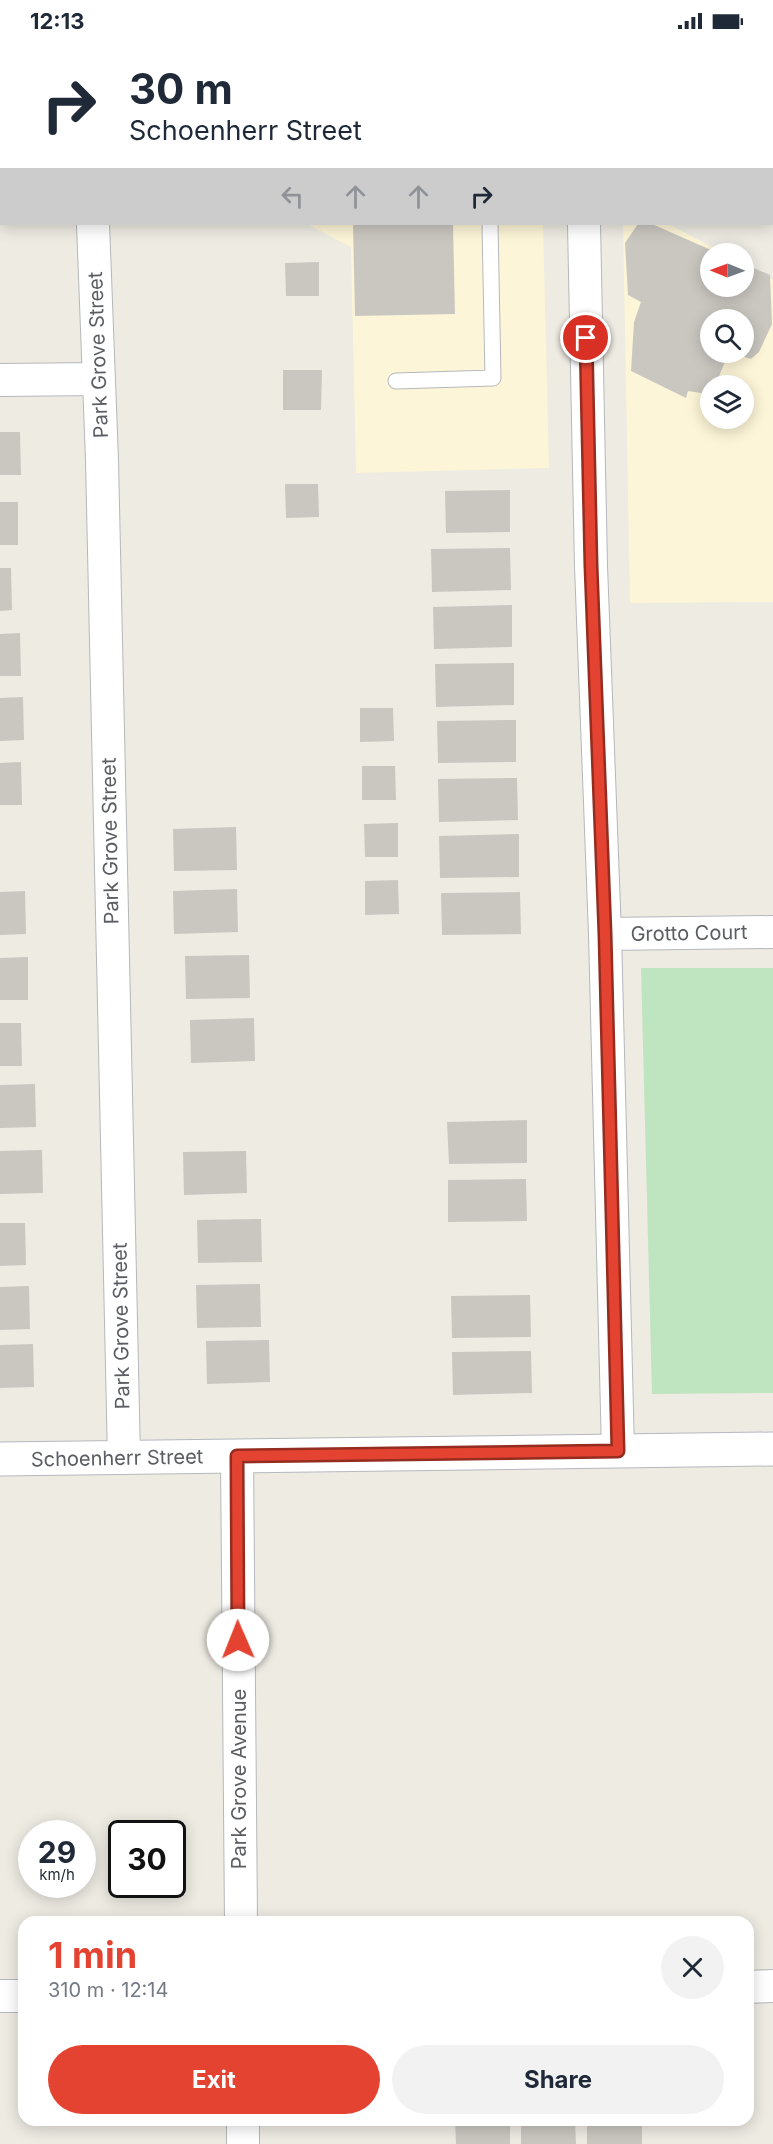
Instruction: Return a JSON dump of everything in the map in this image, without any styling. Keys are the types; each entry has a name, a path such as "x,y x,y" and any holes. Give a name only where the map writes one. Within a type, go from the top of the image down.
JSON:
{"street":[{"name":"Park Grove Street","path":"93,225 102,472 123,1458"},
{"path":"584,225 591,566 605,934 618,1451"},
{"path":"0,380 97,379"},
{"name":"Grotto Court","path":"605,934 773,932"},
{"name":"Schoenherr Street","path":"0,1459 773,1449"},
{"name":"Park Grove Avenue","path":"237,1456 241,1916"},
{"path":"754,1987 773,1986"},
{"path":"0,1996 18,1996"},
{"path":"243,2126 243,2144"}],"lane":[{"path":"396,381 493,378 490,225"}],"shaded area":[{"path":"309,225 543,225 549,468 356,473 351,247"},
{"path":"623,225 670,225 705,243 700,243 700,297 754,297 754,270 773,280 773,602 630,603"}],"green space":[{"path":"641,968 773,968 773,1393 652,1394"}],"building":[{"path":"353,225 453,225 455,314 355,316"},
{"path":"637,225 654,225 700,245 700,297 754,297 754,268 770,275 772,324 759,352 754,356 754,309 700,309 700,363 724,363 720,375 700,375 700,393 688,391 686,398 631,371 634,322 641,302 628,295 625,243"},
{"path":"319,262 319,296 286,296 285,263"},
{"path":"283,370 322,370 321,410 283,410"},
{"path":"0,432 20,432 21,475 0,475"},
{"path":"285,484 318,484 319,517 286,518"},
{"path":"510,490 510,532 446,533 445,491"},
{"path":"0,502 18,502 18,545 0,545"},
{"path":"510,548 511,590 432,592 431,549"},
{"path":"0,568 11,568 12,610 0,611"},
{"path":"512,605 512,647 434,649 433,607"},
{"path":"20,633 21,676 0,676 0,634"},
{"path":"514,663 514,705 436,707 435,664"},
{"path":"23,697 24,740 0,741 0,698"},
{"path":"360,708 393,708 394,741 360,742"},
{"path":"516,720 516,762 438,763 437,721"},
{"path":"21,762 22,805 0,805 0,763"},
{"path":"362,766 395,766 396,800 362,800"},
{"path":"517,778 518,820 439,822 438,779"},
{"path":"398,823 398,857 365,857 364,824"},
{"path":"236,827 237,870 174,871 173,829"},
{"path":"519,834 519,877 440,878 439,836"},
{"path":"398,880 399,914 365,915 365,881"},
{"path":"237,889 238,932 174,934 173,891"},
{"path":"25,891 26,934 0,935 0,892"},
{"path":"520,892 521,934 442,935 441,893"},
{"path":"249,955 250,998 186,999 185,956"},
{"path":"28,957 28,1000 0,1000 0,958"},
{"path":"254,1018 255,1061 191,1063 190,1020"},
{"path":"0,1023 21,1023 22,1066 0,1066"},
{"path":"35,1084 36,1127 0,1128 0,1085"},
{"path":"527,1120 527,1163 449,1164 447,1122"},
{"path":"42,1150 43,1193 0,1194 0,1151"},
{"path":"246,1151 247,1193 184,1195 183,1152"},
{"path":"526,1179 527,1221 448,1222 448,1180"},
{"path":"261,1219 262,1262 198,1263 197,1220"},
{"path":"0,1223 25,1223 26,1265 0,1266"},
{"path":"260,1284 261,1327 197,1328 196,1285"},
{"path":"29,1286 30,1329 0,1330 0,1287"},
{"path":"530,1295 531,1337 452,1338 451,1296"},
{"path":"269,1340 270,1382 207,1384 206,1341"},
{"path":"33,1344 34,1387 0,1388 0,1345"},
{"path":"531,1351 532,1393 453,1395 452,1352"},
{"path":"455,2126 510,2126 510,2144 456,2144"},
{"path":"521,2126 575,2126 576,2144 521,2144"},
{"path":"587,2126 642,2126 642,2144 587,2144"}],"route":[{"path":"238,1640 237,1456 618,1451 605,934 591,566 586,338"}]}
